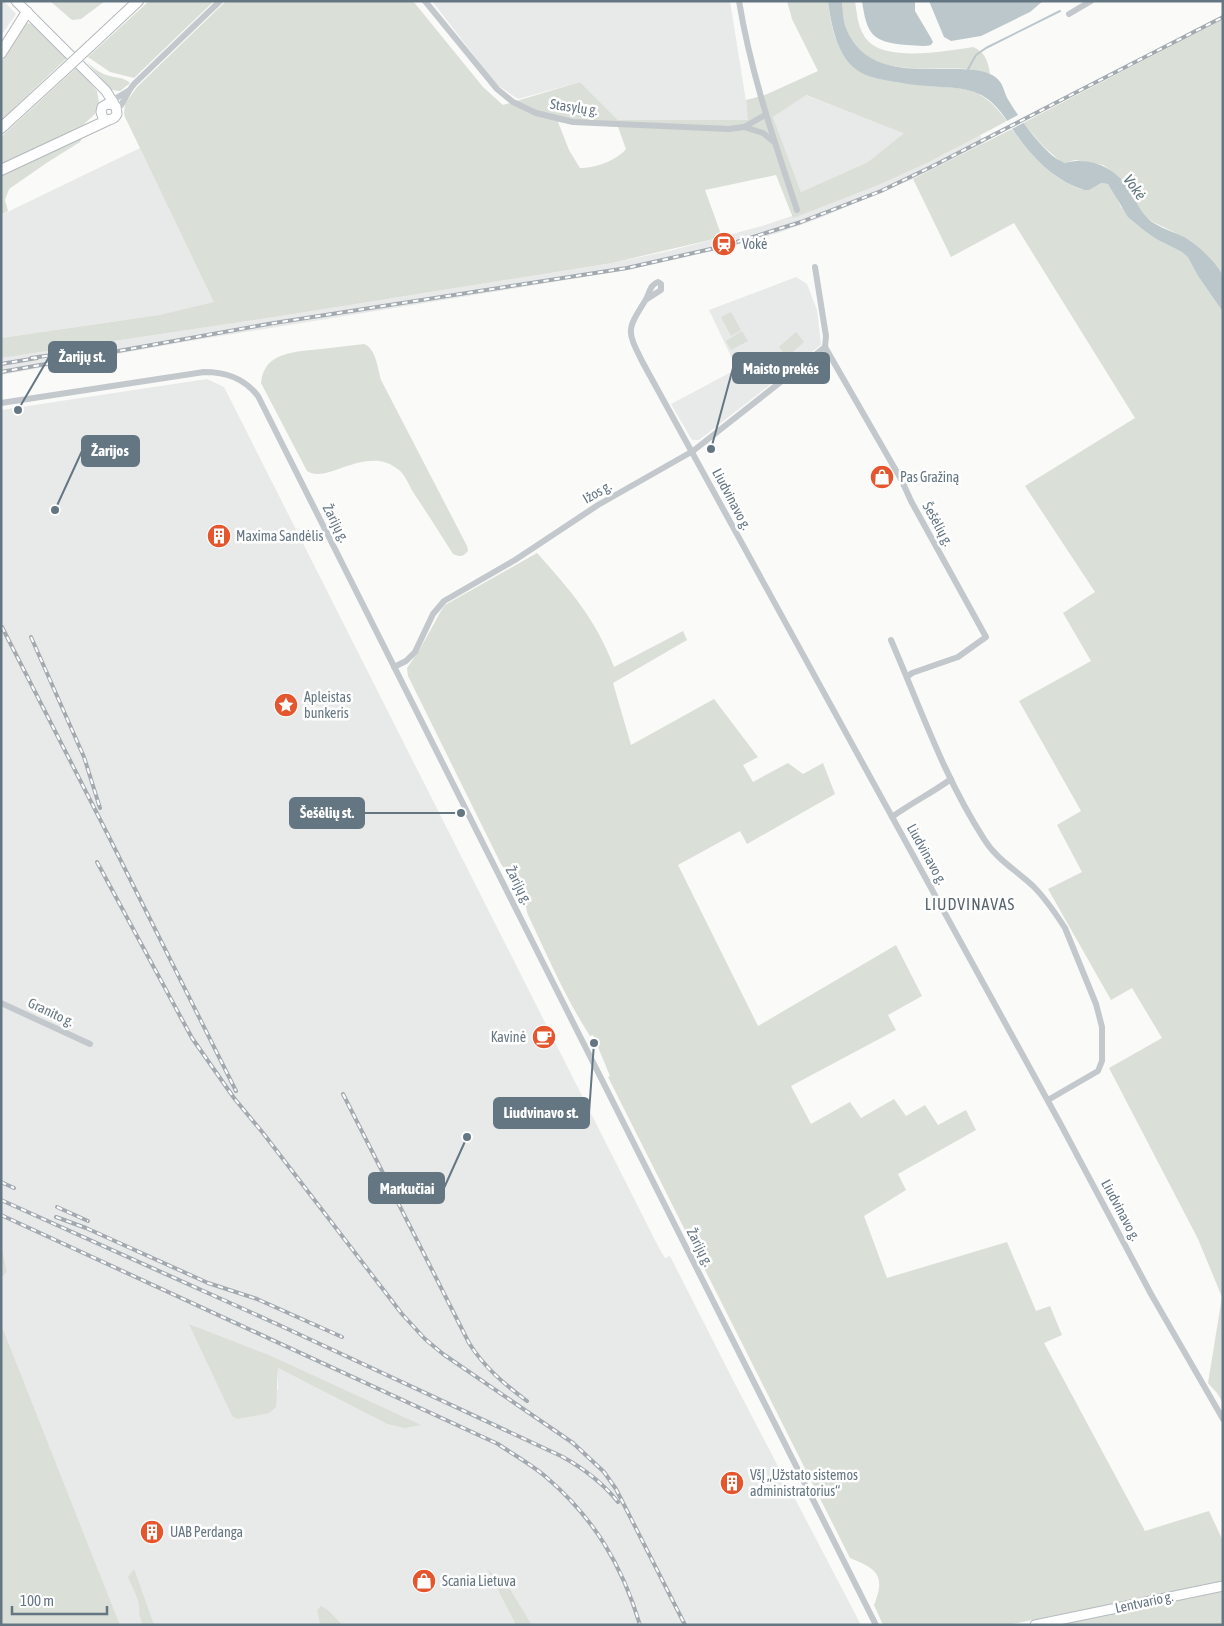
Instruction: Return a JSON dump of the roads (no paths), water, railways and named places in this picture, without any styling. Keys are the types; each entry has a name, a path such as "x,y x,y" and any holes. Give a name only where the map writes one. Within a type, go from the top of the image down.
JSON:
{"highway":[{"path":"1,128 138,1"},
{"path":"1,53 28,12"},
{"path":"1,170 108,120"}],"main road":[{"path":"16,1 98,83 110,105 116,116 108,120 101,115 110,105"},
{"name":"Lentvario g.","path":"1035,1625 1223,1586"}],"street":[{"path":"110,105 128,91 220,1"},
{"name":"Stasylų g.","path":"425,1 497,89 513,102 536,113 573,122 710,128 744,127 765,115"},
{"path":"739,1 751,67 797,210"},
{"path":"1069,14 1091,1"},
{"path":"110,105 124,100 128,91"},
{"path":"744,127 763,133 774,142"},
{"path":"815,267 826,336 824,347"},
{"name":"Liudvinavo g.","path":"647,299 634,317 631,338 643,363 1048,1100 1151,1294 1223,1419"},
{"name":"Ižos g.","path":"394,666 406,661 415,652 433,614 444,601 515,560 598,505 693,451 824,347"},
{"name":"Šešėlių g.","path":"824,347 900,478 986,637 958,657 908,676"},
{"name":"Žarijų g.","path":"1,403 204,372 225,373 247,384 263,406 876,1625"},
{"path":"891,640 951,779 984,840 1004,863 1032,886 1060,920 1096,1004 1102,1027 1102,1061 1098,1071 1048,1100"},
{"path":"892,816 951,779"},
{"name":"Granito g.","path":"1,1002 90,1044"}],"waterway":[{"path":"967,71 976,55 986,48 1060,11"}],"railway":[{"path":"1,372 274,323 627,268 724,246 801,222 881,191 1223,17"},
{"path":"31,358 66,353"},
{"path":"1,364 37,358"},
{"path":"2,627 236,1091"},
{"path":"31,637 84,757 100,808"},
{"path":"97,862 192,1038 234,1098 402,1314 425,1339 443,1354 573,1443 604,1472 616,1489 685,1625"},
{"path":"343,1094 469,1343 495,1375 527,1401"},
{"path":"1,1182 14,1188"},
{"path":"1,1200 279,1325 561,1456 592,1476 618,1502"},
{"path":"57,1207 88,1221"},
{"path":"1,1215 498,1444 546,1477 592,1526 615,1563 633,1603 640,1625"},
{"path":"56,1217 86,1228 208,1283 257,1299 342,1337"}],"place":[{"name":"Vokė","path":"724,244"},
{"name":"Žarijų st.","path":"18,410"},
{"name":"Maisto prekės","path":"711,449"},
{"name":"Pas Gražiną","path":"882,477"},
{"name":"Žarijos","path":"55,510"},
{"name":"Maxima Sandėlis","path":"219,536"},
{"name":"Apleistas bunkeris","path":"286,705"},
{"name":"Šešėlių st.","path":"461,813"},
{"name":"Kavinė","path":"544,1037"},
{"name":"Liudvinavo st.","path":"594,1043"},
{"name":"Markučiai","path":"467,1137"},
{"name":"VšĮ „Užstato sistemos administratorius“","path":"732,1483"},
{"name":"UAB Perdanga","path":"152,1532"},
{"name":"Scania Lietuva","path":"424,1581"}],"district":[{"name":"LIUDVINAVAS","path":"970,904"}]}
